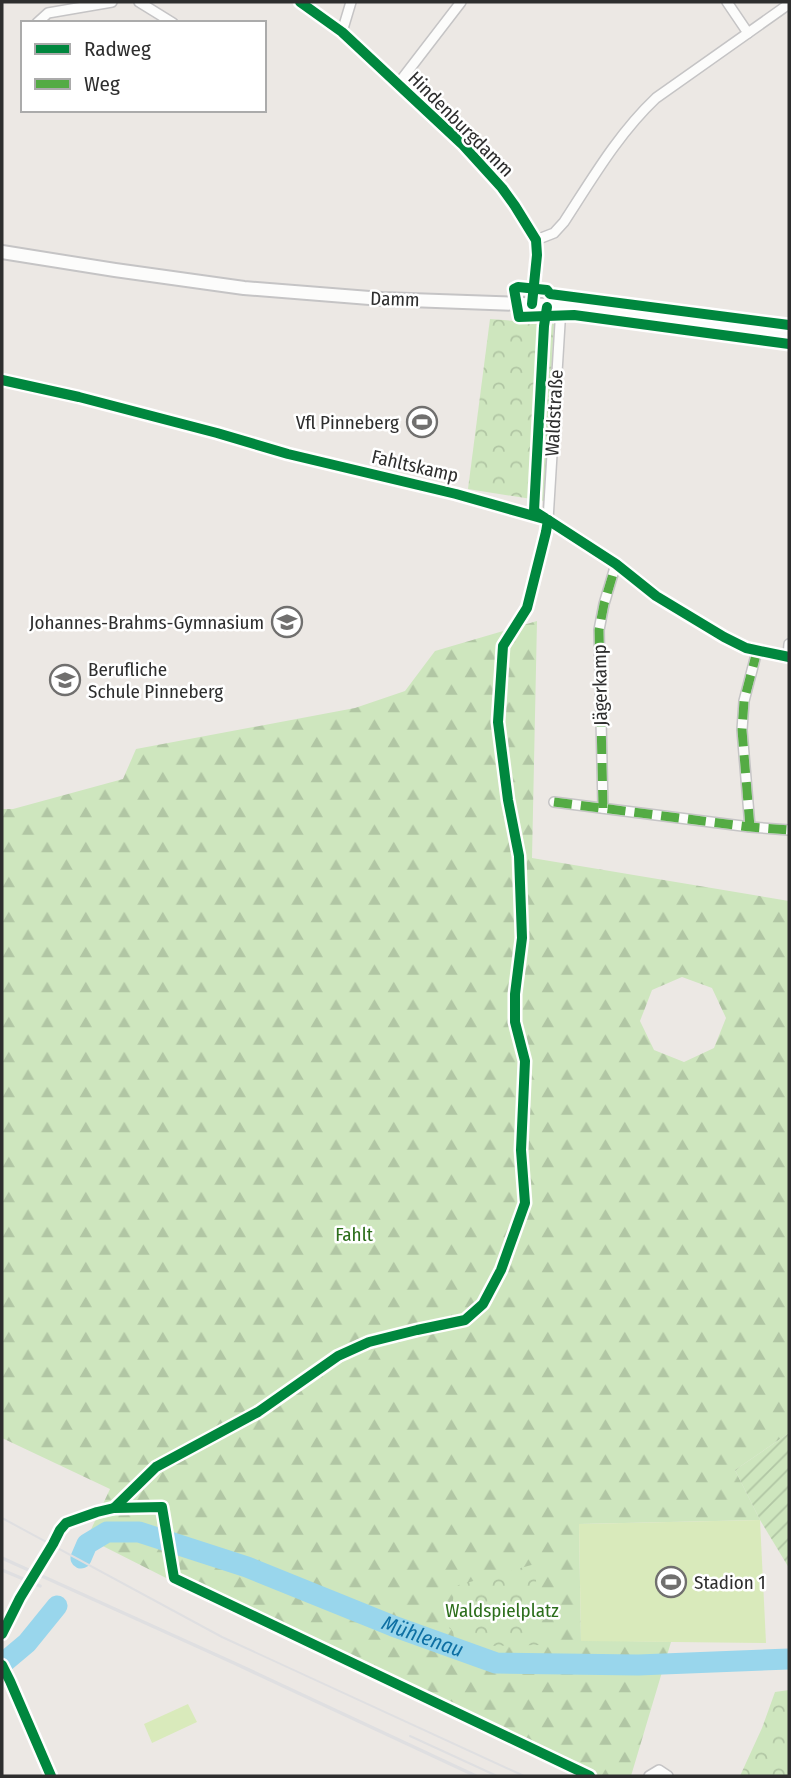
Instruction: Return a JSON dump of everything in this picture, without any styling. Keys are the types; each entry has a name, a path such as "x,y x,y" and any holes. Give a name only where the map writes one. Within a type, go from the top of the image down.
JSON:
{"main road":[{"name":"Damm","path":"2,252 211,284 382,299 533,304 789,336"}],"street":[{"path":"39,21 48,13 112,2"},
{"path":"139,2 170,21"},
{"name":"Hindenburgdamm","path":"300,2 342,32 462,144 502,188 536,240"},
{"path":"342,32 351,2"},
{"path":"398,84 461,2"},
{"path":"727,2 748,33"},
{"path":"533,304 536,240 554,233 564,222 638,115 656,98 789,4"},
{"name":"Waldstraße","path":"548,520 561,307"},
{"name":"Fahltskamp","path":"2,380 79,397 288,454 456,494 548,520 616,564 656,596 724,637 746,648 788,657"},
{"name":"Jägerkamp","path":"603,808 599,630 616,564"},
{"path":"788,657 789,643"},
{"path":"750,827 742,730 744,701 757,651"},
{"path":"554,802 789,830"},
{"path":"2,1665 51,1776"},
{"path":"2,1687 9,1679"},
{"path":"649,1776 659,1770 668,1776"}],"green space":[{"path":"490,319 554,324 544,501 468,489"},
{"name":"Fahlt","path":"537,621 532,858 789,901 789,1433 735,1470 760,1520 579,1524 581,1640 671,1642 631,1776 596,1776 178,1584 87,1538 110,1489 2,1438 2,809 13,809 123,779 136,749 355,708 405,691 435,651","holes":["682,977 712,988 726,1018 714,1048 684,1062 654,1050 640,1021 652,990"]},
{"path":"789,1433 789,1568 760,1520 735,1470"},
{"name":"Stadion 1","path":"760,1520 766,1643 581,1641 579,1524"},
{"name":"Waldspielplatz","path":"535,1564 540,1645 487,1646 454,1638 453,1631 449,1628 455,1586"},
{"path":"789,1690 789,1776 740,1776 775,1692"},
{"path":"188,1704 197,1722 152,1743 144,1724"}],"waterway":[{"name":"Mühlenau","path":"81,1558 87,1544 107,1532 139,1532 247,1567 393,1626 496,1663 638,1665 789,1659"},
{"name":"Mühlenau","path":"2,1664 27,1643 57,1606"}],"tram line":[{"path":"2,1518 222,1637 524,1776"},
{"path":"410,1736 497,1776"}],"railway":[{"path":"2,1558 476,1776"},
{"path":"2,1570 40,1586"}],"marked path":[{"path":"603,808 599,630 616,564"},
{"path":"750,827 742,730 744,701 757,651"},
{"path":"554,802 789,830"}],"cycle path":[{"path":"300,2 342,32 462,144 502,188 536,240 532,304"},
{"path":"789,325 550,294 547,290 518,287 514,289 519,317 574,315 789,344"},
{"path":"545,518 534,511 547,307"},
{"path":"2,380 79,397 288,454 456,494 548,520 616,564 656,596 724,637 746,648 789,657"},
{"path":"114,1508 156,1467 258,1412 338,1356 369,1342 465,1320 483,1304 501,1270 525,1203 521,1150 525,1061 515,1022 515,994 522,938 519,856 508,800 498,722 503,646 527,608 548,520"},
{"path":"2,1634 20,1598 66,1523 114,1508 162,1507 174,1578 590,1776"},
{"path":"2,1665 51,1776"}],"place":[{"name":"Vfl Pinneberg","path":"422,422"},
{"name":"Johannes-Brahms-Gymnasium","path":"287,622"},
{"name":"Berufliche Schule Pinneberg","path":"65,680"},
{"name":"Stadion 1","path":"671,1582"}]}
